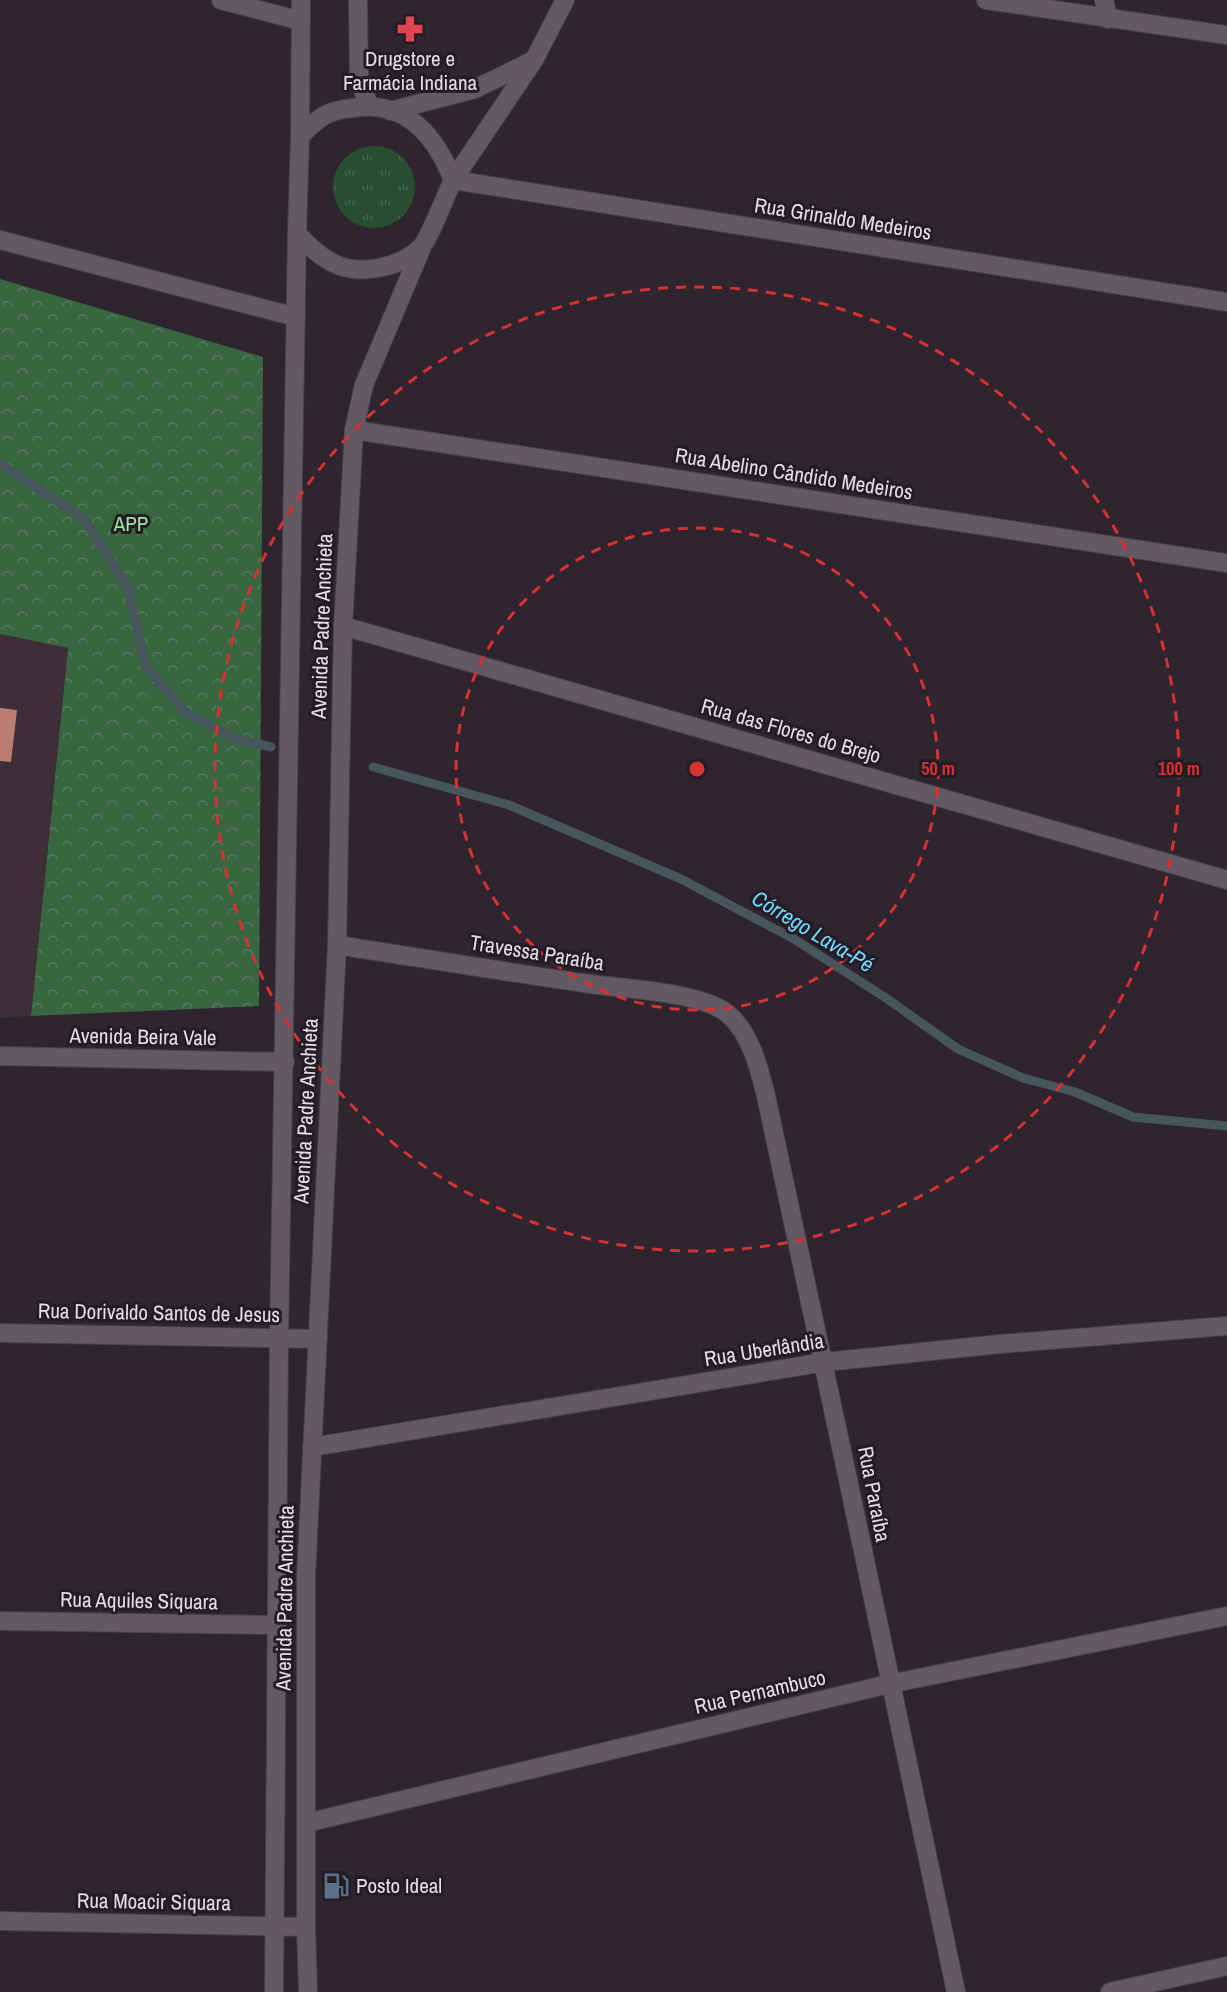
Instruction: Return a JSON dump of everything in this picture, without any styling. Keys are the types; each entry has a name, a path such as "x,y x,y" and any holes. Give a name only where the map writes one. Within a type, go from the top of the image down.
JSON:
{"street":[{"path":"222,0 301,21"},
{"name":"Avenida Padre Anchieta","path":"274,1992 279,1337 301,0"},
{"path":"358,0 359,80 369,105"},
{"name":"Avenida Padre Anchieta","path":"308,1992 306,1577 337,945 343,626 354,430 364,385 453,180 534,60 565,0"},
{"path":"986,0 1227,35"},
{"path":"1104,0 1108,19"},
{"path":"390,111 476,89 534,60"},
{"path":"300,136 321,117 336,110 369,105 405,115 427,133 438,148 453,180"},
{"name":"Rua Grinaldo Medeiros","path":"453,180 1227,302"},
{"path":"297,233 310,248 334,264 352,268 381,268 399,262 423,246"},
{"path":"0,240 296,317"},
{"name":"Rua Abelino Cândido Medeiros","path":"354,430 1227,563"},
{"name":"Rua das Flores do Brejo","path":"343,626 1227,880"},
{"name":"Travessa Paraíba","path":"337,945 674,995 701,1001 727,1014"},
{"name":"Rua Paraíba","path":"727,1014 745,1035 759,1067 825,1362 889,1684 956,1992"},
{"name":"Avenida Beira Vale","path":"0,1056 285,1062"},
{"name":"Rua Uberlândia","path":"312,1447 825,1362 1011,1343 1227,1326"},
{"name":"Rua Dorivaldo Santos de Jesus","path":"0,1333 318,1339"},
{"name":"Rua Pernambuco","path":"306,1823 889,1684 1227,1616"},
{"name":"Rua Aquiles Siquara","path":"0,1621 277,1625"},
{"name":"Rua Moacir Siquara","path":"0,1922 306,1927"},
{"path":"1110,1992 1227,1966"}],"shaded area":[{"path":"0,634 68,648 31,1016 0,1018"}],"green space":[{"path":"374,146 390,149 403,158 412,171 415,187 412,203 403,216 390,225 374,228 358,225 345,216 336,203 333,187 336,171 345,158 358,149"},
{"name":"APP","path":"0,279 263,357 259,1006 31,1016 68,648 0,634"}],"building":[{"path":"0,708 17,710 11,762 0,761"}],"waterway":[{"name":"Córrego Lava-Pé","path":"0,464 83,518 128,587 145,665 184,711 233,738 271,747"},
{"name":"Córrego Lava-Pé","path":"373,767 509,805 681,879 794,939 886,998 958,1049 1023,1078 1075,1092 1133,1117 1227,1126"}],"place":[{"name":"Drugstore e Farmácia Indiana","path":"410,29"},
{"name":"Posto Ideal","path":"336,1886"}]}
